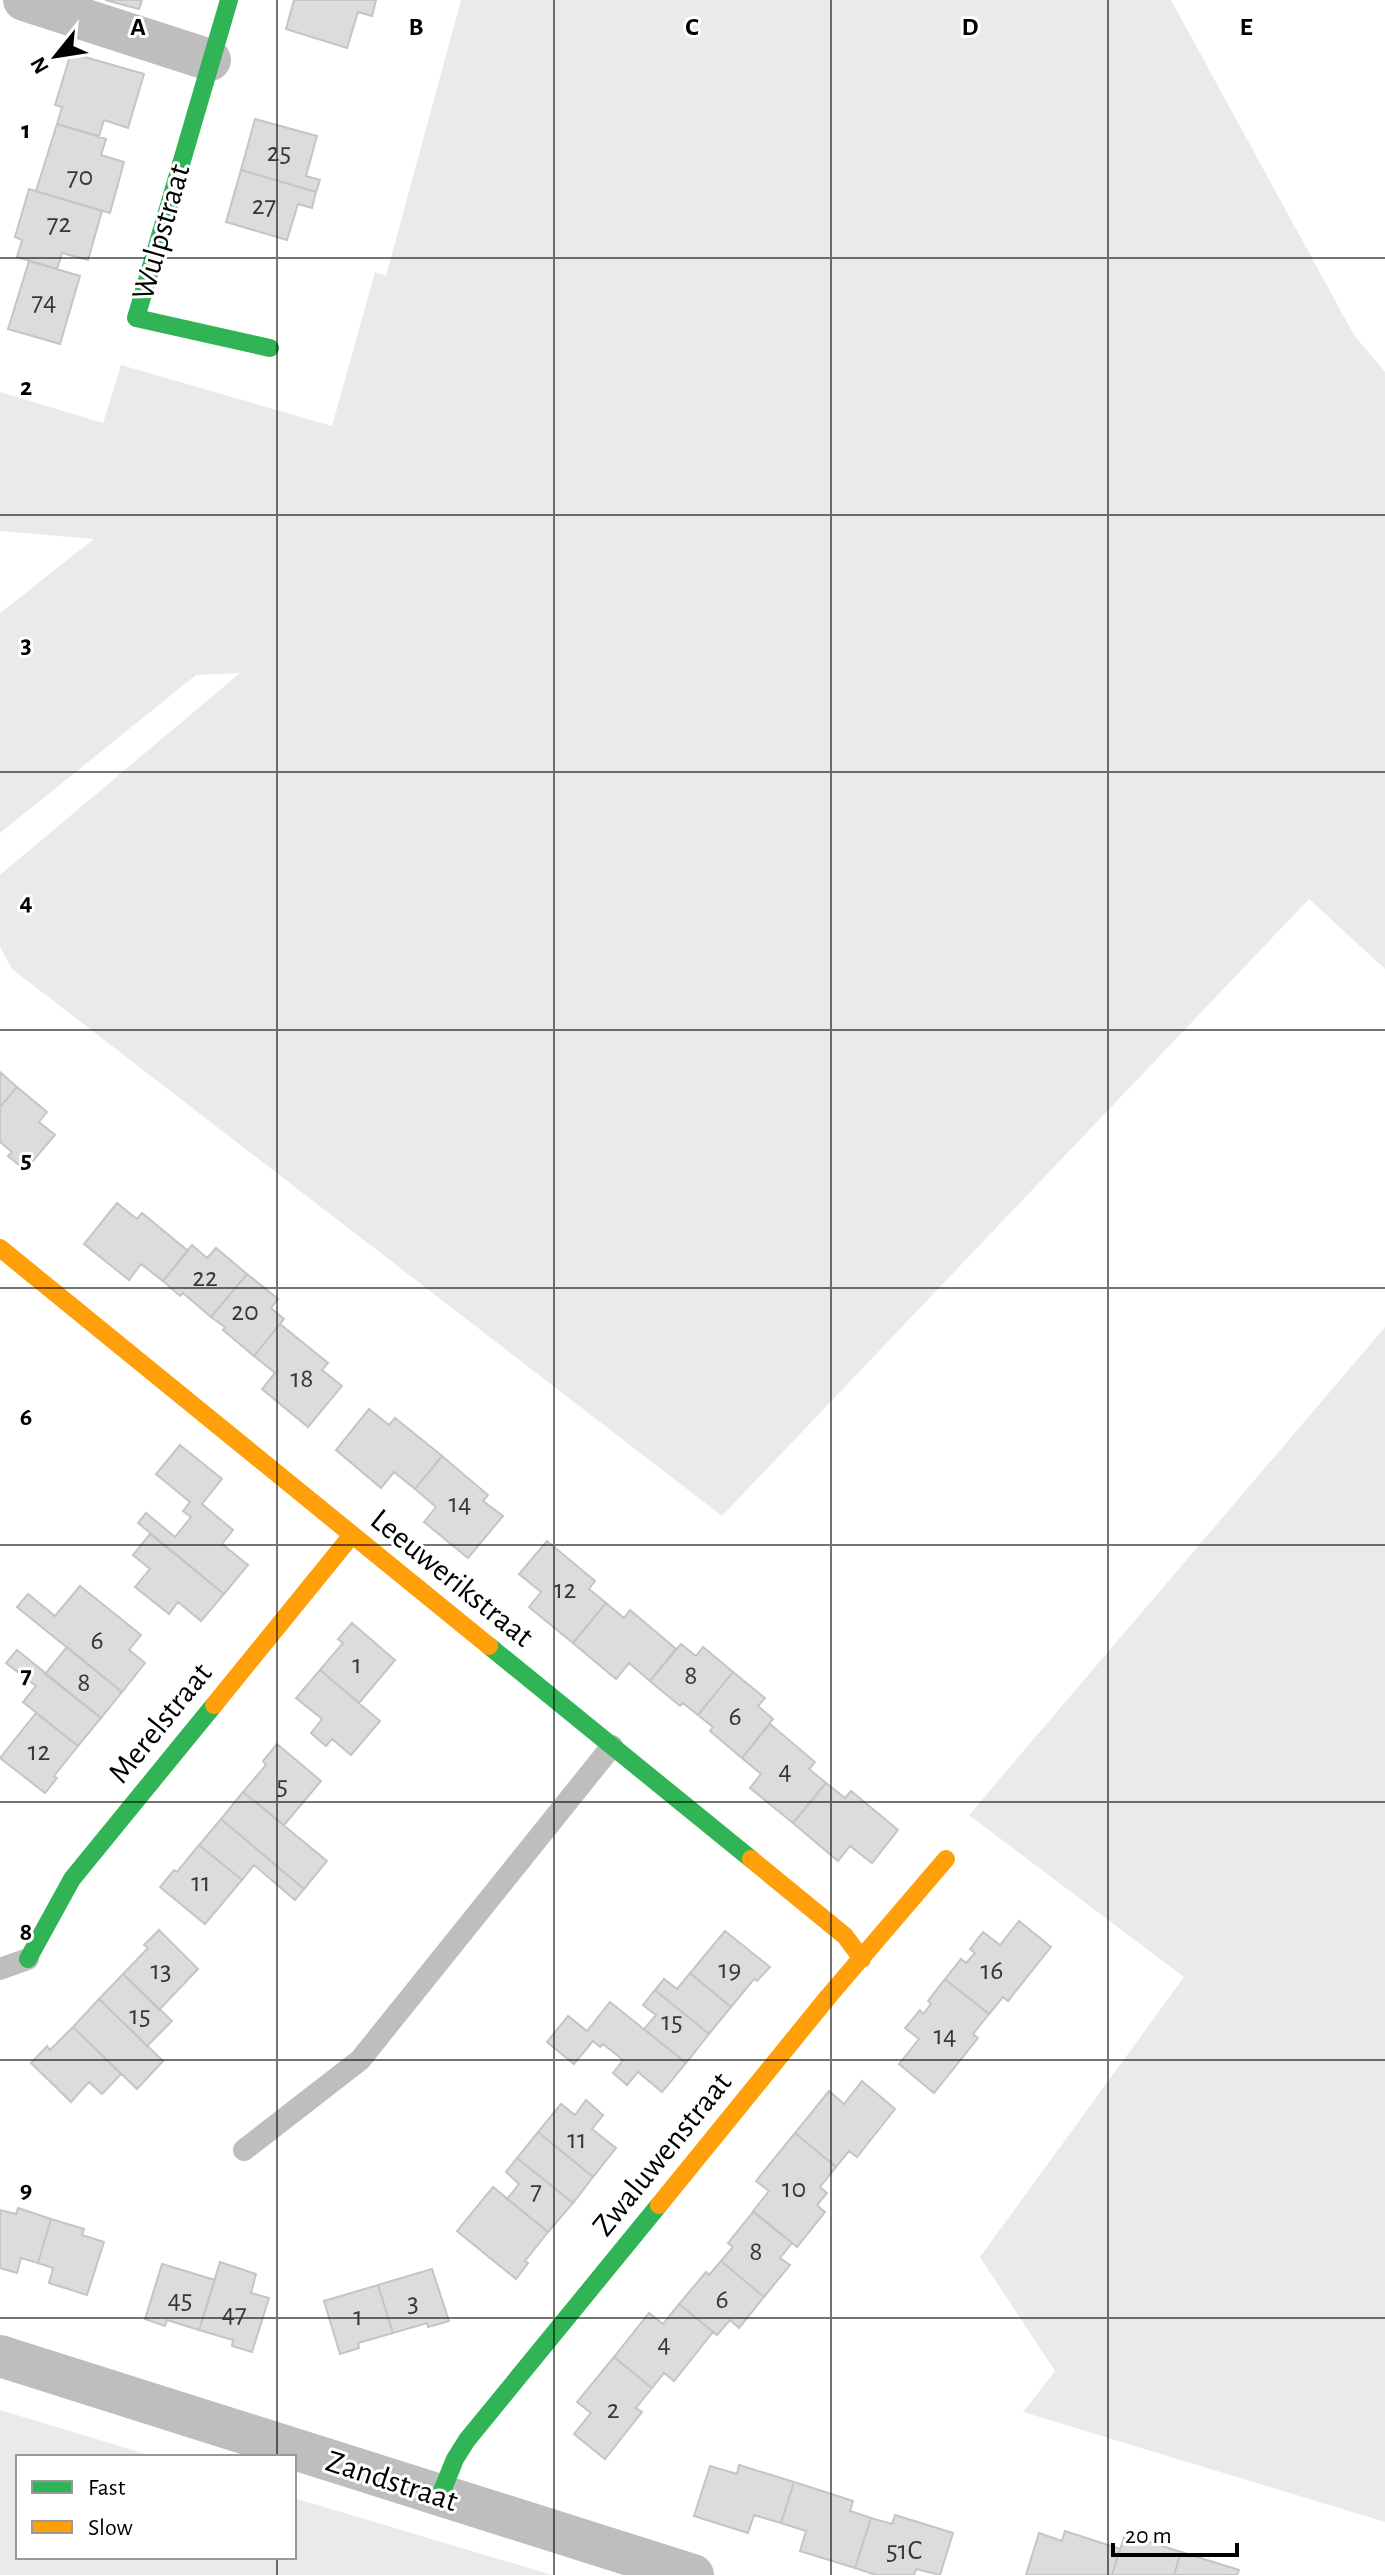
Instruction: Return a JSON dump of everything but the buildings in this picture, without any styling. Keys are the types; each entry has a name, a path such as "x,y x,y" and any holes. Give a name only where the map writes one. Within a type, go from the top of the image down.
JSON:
{"street":[{"path":"24,0 210,60"},
{"name":"Wulpstraat","path":"229,0 136,318 270,348"},
{"name":"Leeuwerikstraat","path":"0,1248 845,1936 862,1959"},
{"name":"Merelstraat","path":"28,1959 72,1879 352,1535"},
{"name":"Zwaluwenstraat","path":"440,2496 455,2459 467,2440 828,1997 946,1859"},
{"name":"Zandstraat","path":"0,2356 693,2575"}],"lane":[{"path":"244,2150 360,2060 612,1746"},
{"path":"0,1969 28,1959"}],"shaded area":[{"path":"461,0 1171,0 1354,335 1385,372 1385,969 1309,899 722,1516 12,969 0,947 0,875 240,673 196,675 0,833 0,613 94,539 0,531 0,392 103,423 121,365 332,426 375,272 386,276"},
{"path":"1385,1327 1385,2522 1023,2412 1055,2371 980,2257 1184,1977 969,1815"},
{"path":"0,2410 149,2455 16,2455 16,2559 296,2559 296,2499 552,2575 0,2575"}],"traffic: fast":[{"path":"229,0 136,318 270,348"},
{"path":"489,1646 751,1859"},
{"path":"28,1959 72,1879 214,1705"},
{"path":"440,2496 455,2459 467,2440 659,2205"}],"traffic: slow":[{"path":"0,1248 489,1646"},
{"path":"214,1705 352,1535"},
{"path":"751,1859 845,1936 862,1959"},
{"path":"659,2205 828,1997 946,1859"}]}
